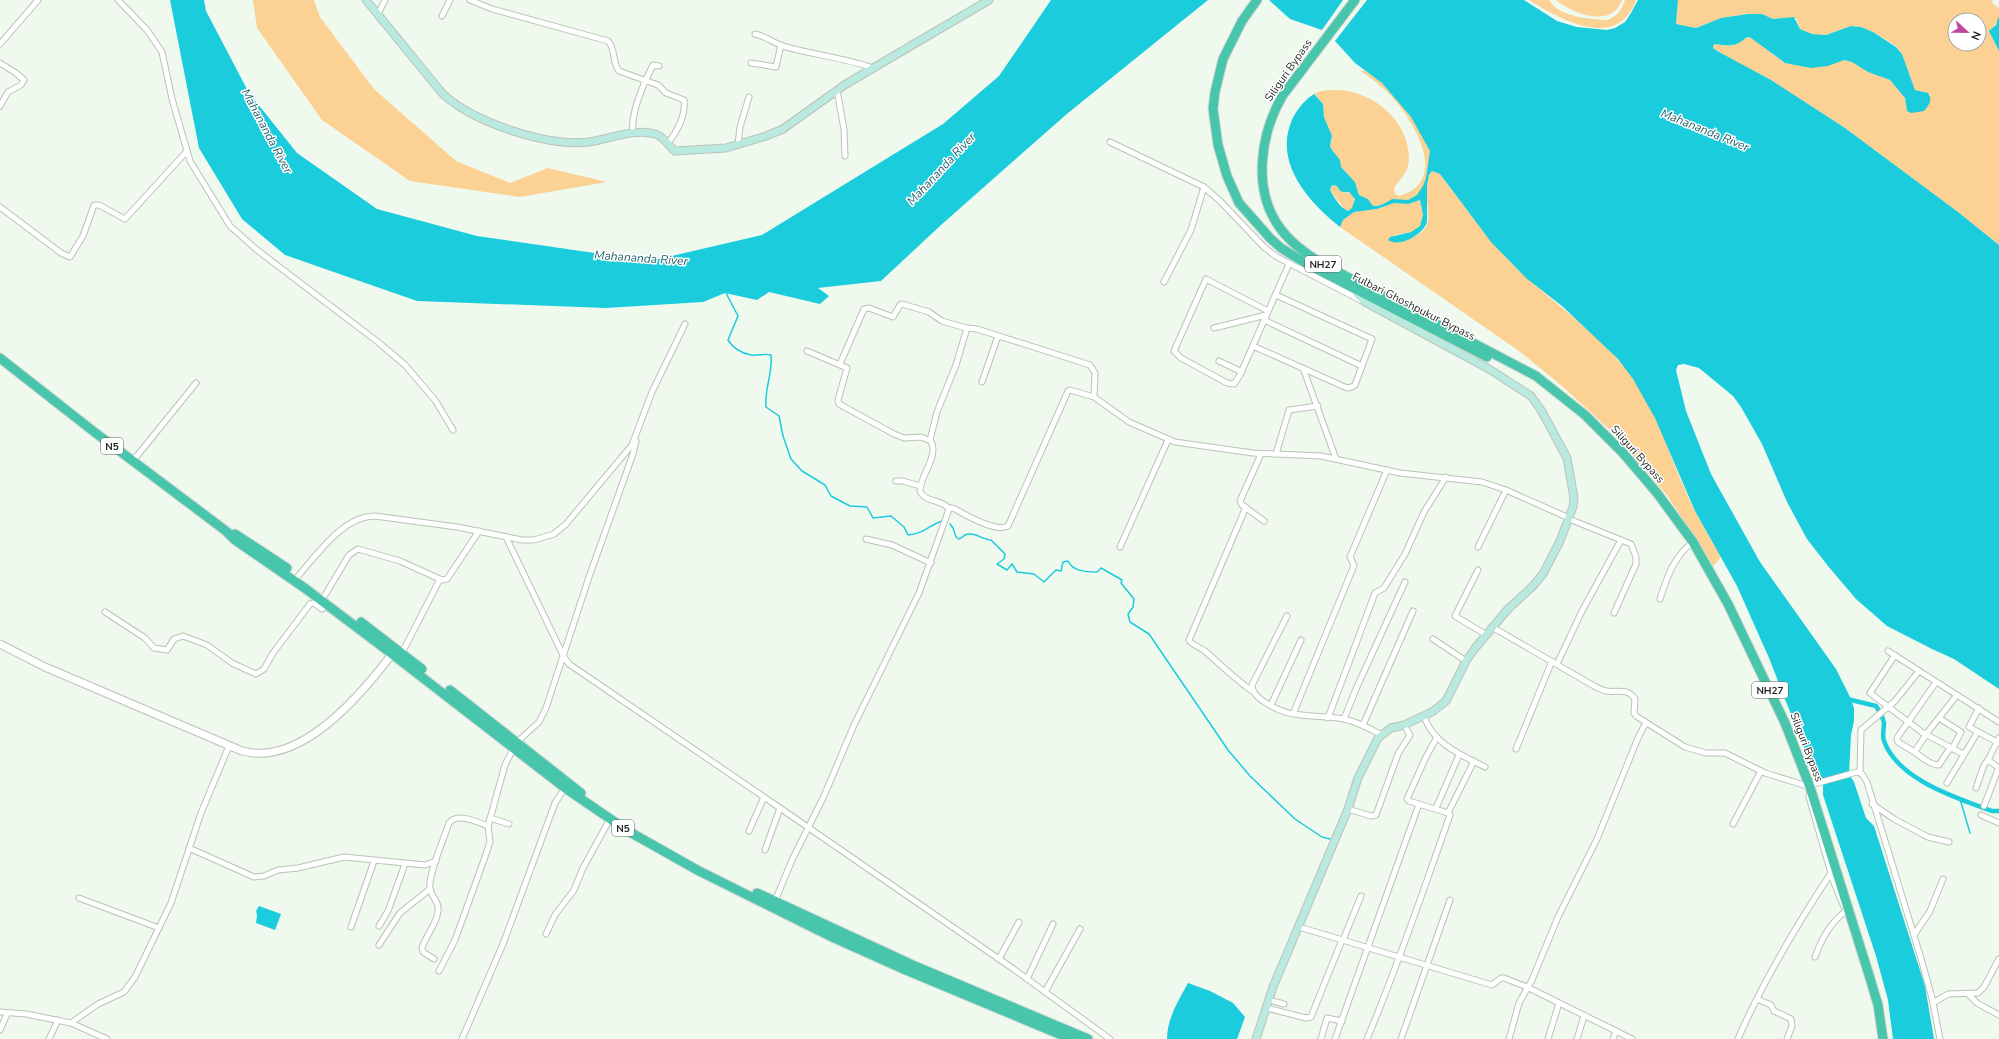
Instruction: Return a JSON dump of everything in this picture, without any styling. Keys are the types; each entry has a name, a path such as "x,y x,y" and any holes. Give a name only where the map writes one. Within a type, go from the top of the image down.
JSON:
{"highway":[{"name":"Fulbari Ghoshpukur Bypass","path":"1257,0 1242,20 1223,59 1215,92 1213,109 1221,161 1240,203 1260,228 1281,248 1307,264 1488,357 1522,372 1560,394"},
{"name":"Siliguri Bypass","path":"1355,0 1283,95 1275,109 1264,143 1263,182 1268,206 1280,229 1290,240 1319,262 1536,376 1585,415 1627,458 1657,493 1693,542 1728,604 1785,722 1808,786 1874,990 1883,1039"},
{"name":"N5","path":"0,358 130,460 244,546 308,587 325,595 516,747 565,788 610,819 699,871 834,938 901,968 1072,1039"},
{"name":"N5","path":"226,531 246,540 298,576 328,605 397,652"},
{"name":"N5","path":"516,747 625,822 678,854 915,966 1088,1039"}],"main road":[{"path":"366,0 442,93 453,102 476,115 530,137 550,141 585,142 634,133 655,134 668,143 675,151 714,150 738,145 766,136 787,127 837,90 989,0"},
{"path":"1256,1039 1269,1000 1348,809 1364,765 1380,734 1391,728 1404,725 1424,716 1446,701 1466,661 1489,629 1543,574 1560,541 1569,518 1574,498 1567,458 1541,410 1531,396 1489,369 1365,302 1358,294 1357,290"}],"street":[{"path":"0,44 38,0"},
{"path":"118,0 147,30 162,52 172,99 187,151 199,178 233,230 378,342 405,365 435,400 453,430"},
{"path":"378,14 385,0"},
{"path":"442,16 450,0"},
{"path":"470,0 492,9 608,41 611,45 618,69 659,86 666,92 684,100 679,125 668,143"},
{"path":"755,34 768,38 781,45 851,61 873,68"},
{"path":"751,63 776,67 781,45"},
{"path":"0,63 24,80 21,85 8,92 0,106"},
{"path":"634,133 633,117 646,81 653,65 659,66"},
{"path":"837,90 844,129 845,156"},
{"path":"738,145 740,127 749,97"},
{"path":"1110,142 1204,187 1220,201 1265,248 1288,264 1365,302"},
{"path":"0,207 56,249 70,257 84,236 93,206 99,205 122,219 126,218 187,151"},
{"path":"1164,282 1191,230 1204,187"},
{"path":"1288,264 1276,295 1266,315 1237,381 1231,384 1175,354 1173,348 1206,279 1266,315 1362,366"},
{"path":"1253,346 1350,388 1355,385 1372,339 1276,295"},
{"path":"840,364 863,311 866,308 893,318 902,304 929,312 942,321 975,329 1092,366 1095,373 1094,397"},
{"path":"1214,328 1266,315"},
{"path":"438,971 455,940 490,842 488,826 505,765 516,747 541,718 564,657 589,577 633,454 637,434 652,392 685,324"},
{"path":"967,328 956,365 936,412 930,440 934,452 920,486 922,495 948,508 953,508 980,522 998,527 1008,526 1068,391 1073,390 1094,397 1129,422 1180,444 1262,454 1321,456 1387,470 1482,482 1506,490 1631,544 1637,560 1614,613"},
{"path":"982,382 998,336"},
{"path":"808,351 846,367 847,370 838,400 839,404 875,426 900,437 918,437 930,440"},
{"path":"1219,360 1242,372"},
{"path":"1303,368 1336,459"},
{"path":"130,460 137,456 196,383"},
{"path":"1276,454 1289,410 1318,406"},
{"path":"298,576 344,527 356,519 365,516 375,516 479,531 522,540 534,540 560,530 625,455 637,434"},
{"path":"1120,548 1168,440"},
{"path":"1262,454 1240,501 1264,521"},
{"path":"1293,714 1353,568 1354,565 1350,557 1387,470"},
{"path":"1328,718 1375,593 1384,588 1405,554 1424,512 1438,487 1446,477"},
{"path":"896,481 903,481 920,486"},
{"path":"1478,547 1506,490"},
{"path":"1246,507 1188,640 1191,644 1206,651 1227,672 1252,690 1262,701 1293,714 1344,719 1363,725 1380,734"},
{"path":"775,901 807,827 824,796 851,731 919,593 931,563 948,508"},
{"path":"325,595 349,556 358,549 400,561 440,579 447,579 479,531"},
{"path":"506,537 564,657 569,664 593,682 764,797 999,959 1110,1039"},
{"path":"866,538 892,545 931,563"},
{"path":"1516,749 1554,663 1621,540"},
{"path":"1660,598 1673,564 1681,553 1693,542"},
{"path":"1478,570 1455,616 1489,629 1519,644 1603,691 1618,690 1632,695 1635,699 1635,715 1646,724 1685,747 1706,752 1725,753 1761,771 1808,786 1858,772"},
{"path":"0,644 45,667 229,746 248,753 266,754 284,749 327,724 367,687 397,652 440,579"},
{"path":"1344,719 1405,582"},
{"path":"105,612 145,638 154,648 167,650 174,639 183,636 207,645 232,663 256,674 264,669 288,632 310,604 314,603 322,609 328,605"},
{"path":"1363,725 1413,611"},
{"path":"1252,690 1252,685 1259,670 1287,616"},
{"path":"1432,639 1466,661"},
{"path":"1271,705 1301,640"},
{"path":"1888,651 1999,722"},
{"path":"1894,655 1870,692 1887,708 1925,734 1961,754 1965,753"},
{"path":"1919,671 1887,708 1860,732 1858,772 1867,782 1872,804 1914,935 1933,1003 1940,1039"},
{"path":"1936,682 1897,740 1916,754 1938,766 1951,749 1960,732 1969,727 1979,708"},
{"path":"1916,754 1915,751 1925,734 1957,695"},
{"path":"1424,716 1437,737 1459,755 1485,767"},
{"path":"1938,718 1960,732"},
{"path":"1509,1039 1519,1003 1532,980 1558,917 1597,839 1640,733 1646,724"},
{"path":"1348,809 1371,816 1376,815 1398,754 1410,735 1404,725"},
{"path":"1969,727 1977,733 1998,741 1985,763 1976,788"},
{"path":"1947,783 1977,733"},
{"path":"1437,737 1407,798 1409,801 1436,808 1448,813"},
{"path":"71,1023 98,1004 126,990 138,972 171,903 201,813 229,746"},
{"path":"1436,808 1459,755"},
{"path":"1984,806 1999,767 1988,760"},
{"path":"1367,1039 1420,903 1450,815 1448,813 1474,762"},
{"path":"1733,824 1761,771"},
{"path":"1808,786 1831,873 1849,915 1835,920 1829,927 1815,957"},
{"path":"462,1039 503,944 555,803 565,788"},
{"path":"749,831 764,797"},
{"path":"1335,1039 1419,804"},
{"path":"1872,804 1894,819 1928,837 1949,842"},
{"path":"765,850 780,808"},
{"path":"1981,815 1999,823"},
{"path":"379,945 400,913 430,889 436,861 452,820 458,818 488,826"},
{"path":"490,818 509,824"},
{"path":"546,934 555,915 574,890 583,868 610,819"},
{"path":"189,848 254,877 338,858 354,858 425,866 436,861"},
{"path":"351,927 374,861"},
{"path":"379,926 388,911 405,864"},
{"path":"1738,1039 1757,999 1808,908 1831,873"},
{"path":"1914,935 1930,911 1943,879"},
{"path":"430,889 438,904 438,911 422,949 423,952 434,959"},
{"path":"1267,1008 1306,1018 1311,1016 1361,896"},
{"path":"79,898 159,928"},
{"path":"1401,1039 1450,900"},
{"path":"999,959 1019,922"},
{"path":"1027,979 1053,924"},
{"path":"1299,927 1400,956 1492,985 1503,978 1527,987 1632,1039"},
{"path":"1045,992 1080,929"},
{"path":"1933,1003 1948,994 1974,995 1982,991 1999,959"},
{"path":"1969,995 1977,1003 1999,1015"},
{"path":"1757,999 1771,1005 1775,1012 1791,1019 1792,1026 1787,1039"},
{"path":"1269,1000 1284,1004"},
{"path":"1548,1039 1558,1003"},
{"path":"0,1012 7,1014 26,1014 71,1023 107,1039"},
{"path":"0,1030 7,1014"},
{"path":"1577,1039 1584,1016"},
{"path":"1321,1039 1327,1018 1342,1021"},
{"path":"49,1039 58,1020"},
{"path":"1613,1039 1616,1031"}],"shaded area":[{"path":"253,0 314,0 320,17 374,89 456,161 510,183 548,168 607,182 520,197 410,181 322,120 257,28"},
{"path":"1529,0 1549,0 1554,6 1567,14 1583,18 1606,20 1618,13 1625,0 1636,0 1627,16 1616,25 1602,28 1587,27 1571,22 1541,8"},
{"path":"1556,0 1622,0 1617,9 1610,14 1592,16 1572,10"},
{"path":"1678,0 1992,0 1993,4 1999,8 1999,18 1990,33 1999,51 1999,245 1958,212 1845,128 1771,80 1734,61 1713,48 1714,44 1731,46 1747,37 1755,40 1785,63 1819,67 1844,60 1852,62 1868,72 1890,80 1905,98 1907,111 1931,96 1928,93 1915,90 1902,54 1896,46 1873,32 1861,27 1851,26 1826,35 1812,34 1800,29 1796,18 1772,19 1762,14 1748,14 1721,18 1696,28 1676,24"},
{"path":"1362,70 1380,81 1401,104 1420,130 1430,150 1430,162 1425,183 1418,193 1411,199 1390,200 1386,204 1373,206 1368,199 1359,195 1355,182 1341,167 1330,145 1332,140 1324,117 1323,104 1314,94 1321,91 1335,90 1349,91 1362,95 1386,110 1403,132 1407,145 1409,164 1404,175 1394,188 1395,194 1399,196 1415,189 1423,178 1425,165 1423,150 1418,135 1410,121 1392,97 1381,86 1361,71"},
{"path":"1432,171 1440,174 1503,254 1527,278 1583,325 1609,350 1633,378 1655,416 1691,503 1721,557 1713,566 1667,495 1610,430 1562,386 1519,351 1340,227 1343,220 1354,212 1377,209 1394,203 1408,204 1420,200 1423,215 1420,226 1411,232 1394,235 1393,242 1412,237 1423,231 1427,222 1428,213 1426,192 1427,181"},
{"path":"1332,185 1337,186 1344,193 1350,193 1354,198 1354,206 1350,210 1345,210 1330,190"}],"water":[{"name":"Mahananda River","path":"170,0 204,0 206,11 249,93 297,153 377,209 477,236 650,261 762,235 943,124 999,76 1051,0 1208,0 1068,113 941,225 881,281 818,288 829,296 820,304 769,292 757,300 725,293 703,302 606,308 417,301 285,255 242,219 199,148"},
{"path":"1269,0 1343,0 1322,30 1290,19"},
{"name":"Mahananda River","path":"1367,0 1524,0 1557,21 1577,27 1607,30 1615,28 1625,22 1638,0 1678,0 1676,24 1696,28 1721,18 1748,14 1762,14 1773,19 1794,17 1800,29 1812,34 1826,35 1851,26 1861,27 1873,32 1896,47 1902,54 1915,90 1928,93 1930,98 1929,105 1924,111 1911,113 1907,111 1905,98 1890,80 1868,72 1852,62 1844,60 1828,66 1811,68 1785,63 1751,38 1747,37 1734,45 1714,44 1713,48 1771,80 1845,128 1958,212 1999,245 1999,689 1954,659 1887,626 1856,599 1807,539 1787,502 1762,444 1733,396 1699,368 1684,364 1678,365 1676,370 1686,411 1711,474 1760,562 1836,669 1850,697 1854,708 1854,721 1851,735 1849,774 1854,782 1866,818 1874,826 1925,986 1934,1039 1893,1039 1888,1000 1876,956 1823,795 1823,783 1814,773 1769,658 1737,586 1695,511 1655,418 1633,379 1618,359 1562,306 1526,278 1491,242 1440,174 1432,171 1429,175 1427,185 1427,222 1425,227 1416,236 1398,242 1388,240 1390,237 1411,232 1420,226 1423,215 1420,200 1408,204 1394,203 1377,209 1354,212 1343,220 1340,227 1318,207 1298,182 1288,155 1287,140 1290,125 1294,116 1299,108 1314,94 1323,104 1324,117 1332,136 1330,146 1332,150 1340,160 1341,167 1355,182 1359,195 1368,199 1373,206 1381,205 1392,199 1408,200 1417,195 1426,178 1430,151 1411,117 1382,83 1355,63 1335,41","holes":["1332,185 1337,186 1341,191 1349,192 1355,199 1352,208 1348,211 1340,205 1330,190"]},
{"path":"1998,18 1999,51 1989,31 1996,25"},
{"path":"259,906 281,914 275,930 256,923 256,911"},
{"path":"1188,983 1210,991 1233,1003 1245,1017 1237,1039 1167,1039 1167,1032 1171,1017"}],"waterway":[{"path":"726,293 738,316 728,340 730,343 738,350 747,354 771,355 771,368 766,394 766,407 779,416 783,436 791,459 802,471 825,485 831,496 850,506 867,507 873,518 891,516 904,527 908,535 919,533 942,521"},
{"path":"950,524 956,537 959,539 965,535 972,534 991,540 1005,554 1004,559 997,564 1007,570 1012,564 1017,572 1034,574 1044,582 1056,570 1061,571 1063,562 1068,561 1070,565 1077,569 1097,572 1101,568 1122,580 1121,583 1134,599 1133,607 1128,614 1130,622 1149,634 1228,750 1250,776 1295,819 1322,837 1330,839"},
{"path":"1847,699 1876,706 1884,723 1883,737 1891,755 1902,767 1915,777 1930,786 1962,800 1992,811 1999,811"},
{"path":"1960,799 1970,833"}]}
